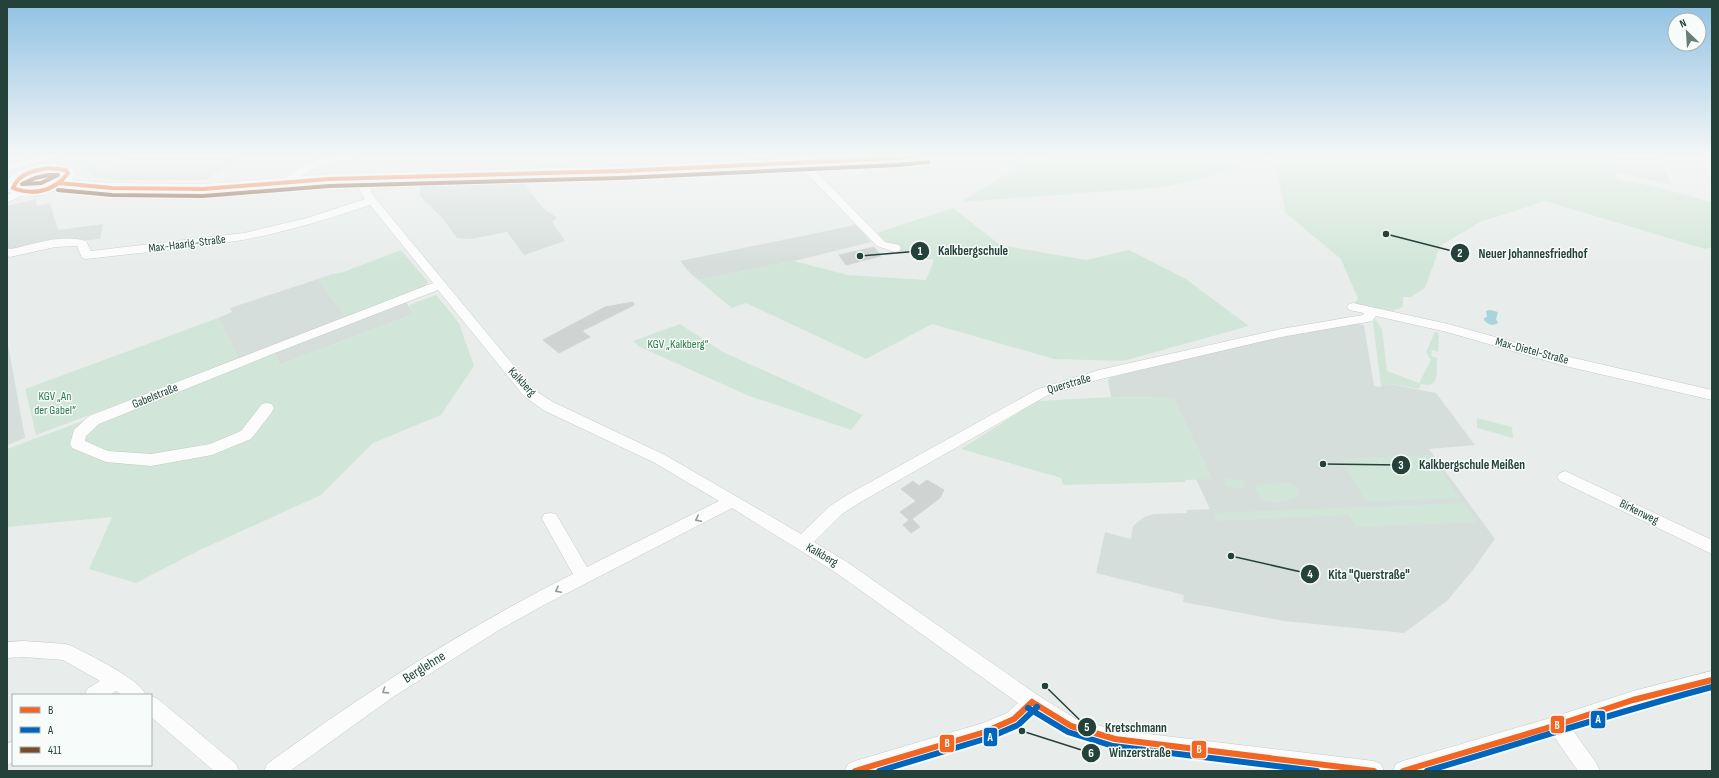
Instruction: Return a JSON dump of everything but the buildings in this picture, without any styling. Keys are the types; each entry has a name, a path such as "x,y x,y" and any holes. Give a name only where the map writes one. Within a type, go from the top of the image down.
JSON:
{"street":[{"name":"Kalkberg","path":"366,191 529,393 548,406 660,459 733,501 841,567 1032,702 1071,726 1115,739 1374,771"},
{"path":"831,191 881,244 895,248"},
{"name":"Max-Haarig-Straße","path":"7,252 10,253 55,244 76,242 82,243 86,255 218,240 278,229 317,219 372,201"},
{"name":"Gabelstraße","path":"267,408 246,435 212,449 151,460 106,456 77,444 79,434 94,420 270,350 440,285"},
{"name":"Max-Dietel-Straße","path":"1353,307 1448,328 1561,360 1712,395"},
{"name":"Querstraße","path":"802,544 836,510 853,499 1043,392 1099,375 1281,333 1367,318 1373,311"},
{"name":"Birkenweg","path":"1565,477 1712,547"},
{"name":"Berglehne","path":"274,771 386,690 493,625 733,501"},
{"path":"550,519 584,577"},
{"path":"7,650 24,649 66,652 116,680 136,694"},
{"path":"95,694 116,680"},
{"path":"1404,771 1557,725 1633,700 1712,680"},
{"path":"855,771 985,732 1014,719 1032,702"},
{"path":"152,707 229,771"},
{"path":"1557,725 1590,771"}],"shaded area":[{"path":"420,191 529,191 543,208 557,218 552,222 565,241 524,255 507,232 471,239 457,238 444,220 420,196"},
{"path":"36,199 37,206 50,203 58,230 103,224 100,239 54,243 13,251 7,249 7,206"},
{"path":"856,225 871,242 794,261 698,280 680,261"},
{"path":"318,279 347,318 403,297 414,314 279,365 274,350 239,359 218,318 232,312 230,308"},
{"path":"1355,323 1364,325 1374,386 1381,387 1390,384 1436,393 1475,445 1429,449 1495,539 1472,571 1447,601 1404,633 1284,621 1183,602 1184,595 1096,573 1105,532 1131,539 1133,526 1144,517 1154,514 1187,513 1187,510 1210,509 1196,479 1212,479 1173,398 1111,397 1108,381 1109,378 1271,339"},
{"path":"7,339 25,438 7,445"}],"green space":[{"path":"978,191 1106,191 961,202"},
{"path":"1281,191 1671,191 1712,202 1712,247 1705,249 1545,201 1480,222 1440,246 1425,288 1411,297 1403,297 1403,307 1392,311 1354,304 1358,299 1341,259 1286,213"},
{"path":"953,208 1000,245 1086,260 1129,250 1186,279 1249,326 1123,361 1054,359 932,324 866,359 746,303 732,308 698,280 794,261 848,275 926,280 934,260 894,250 877,233"},
{"path":"401,250 428,282 422,290 347,318 318,279 332,274 341,273"},
{"path":"436,295 459,323 474,366 441,415 373,443 321,495 200,550 136,583 89,569 112,517 7,527 7,449 274,350 279,365 414,314 409,305"},
{"name":"KGV „An der Gabel“","path":"218,318 239,359 36,435 25,389"},
{"path":"1375,319 1382,329 1387,371 1419,383 1431,360 1426,352 1435,332 1438,332 1438,352 1432,350 1431,356 1437,358 1437,373 1432,384 1421,384 1419,389 1391,384 1381,387 1373,322"},
{"name":"KGV „Kalkberg“","path":"680,324 723,352 863,415 851,430 749,396 640,347 633,341"},
{"path":"1111,397 1173,398 1212,479 1185,480 1186,482 1063,485 1061,478 961,449 1037,401"},
{"path":"1477,418 1512,427 1513,438 1477,428"},
{"path":"1431,455 1460,498 1366,502 1342,459"},
{"path":"1226,478 1244,481 1245,489 1226,486"},
{"path":"1288,483 1296,487 1299,495 1280,502 1267,501 1262,498 1257,494 1255,487 1260,484"},
{"path":"1463,503 1477,522 1356,527 1349,515 1217,521 1214,513"}],"water":[{"path":"1490,310 1498,312 1496,319 1498,323 1491,324 1484,320 1484,318 1487,317 1486,311"}],"transit line":[{"name":"B","path":"22,191 39,191"},
{"name":"411","path":"72,191 112,195 203,196 262,191"},
{"name":"B","path":"1403,771 1557,725 1633,700 1712,680"},
{"name":"A","path":"1427,771 1559,732 1635,707 1712,687"},
{"name":"B","path":"1032,702 1071,726 1115,739 1374,771"},
{"name":"B","path":"855,771 985,732 1014,719 1032,702"},
{"name":"A","path":"879,771 988,738 1018,725 1037,707"},
{"name":"A","path":"1028,708 1068,732 1113,746 1317,771"}],"place":[{"name":"Neuer Johannesfriedhof","path":"1386,234"},
{"name":"Kalkbergschule","path":"860,256"},
{"name":"Kalkbergschule Meißen","path":"1323,464"},
{"name":"Kita \"Querstraße\"","path":"1231,556"},
{"name":"Kretschmann","path":"1045,686"},
{"name":"Winzerstraße","path":"1022,731"}]}
